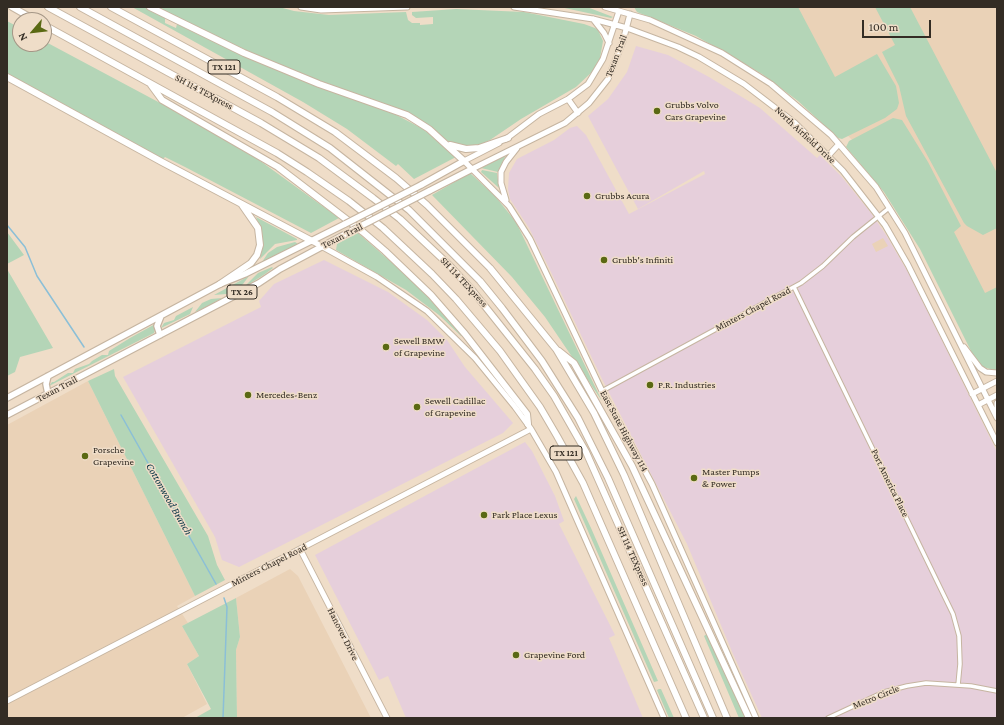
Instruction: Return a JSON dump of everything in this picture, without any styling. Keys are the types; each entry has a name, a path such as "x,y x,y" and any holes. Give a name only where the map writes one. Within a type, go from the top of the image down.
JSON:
{"highway":[{"path":"12,7 21,12"},
{"name":"SH 114 TEXpress","path":"48,7 261,123 319,158 400,219 444,260 472,290 535,369 557,402 586,452 704,718"},
{"name":"SH 114 TEXpress","path":"80,7 272,112 330,148 409,210 480,281 538,356 578,418 608,478 713,718"},
{"name":"TX 121","path":"111,7 277,96 335,132 401,182 453,228 490,268 556,349 608,440 727,718"},
{"path":"150,7 244,54 319,84 407,116 428,129 448,145 464,161"},
{"name":"TX 121","path":"52,29 277,153 349,201 408,251 479,324 500,350 540,407 583,483 686,718"},
{"path":"7,77 162,162 312,241"},
{"path":"150,83 162,100 278,167 385,251 431,295 465,334 527,414 530,427"},
{"path":"448,145 470,149 488,146 508,138"},
{"path":"220,284 251,263 255,258 260,245 258,228 241,204"},
{"path":"556,349 574,363 632,466 750,718"}],"main road":[{"path":"301,7 321,10 407,7"},
{"name":"North Airfield Drive","path":"514,7 593,19 627,28 699,57 744,84 795,123 848,177 879,217 908,265 997,443"},
{"name":"North Airfield Drive","path":"605,7 630,14 679,32 722,53 749,70 795,103 839,144 876,187 905,233 997,418"},
{"name":"Texan Trail","path":"7,398 220,284 245,274 312,241 508,138 539,114 568,99 588,84 596,72 609,43 619,11"},
{"name":"Texan Trail","path":"7,416 260,283 280,268 520,144 551,130 578,113 589,104 608,79 627,28 630,14"},
{"path":"593,19 604,33 609,43"},
{"path":"568,99 578,113"},
{"path":"509,206 501,183 501,172 509,157 520,144"},
{"path":"828,156 839,144"},
{"name":"East State Highway 114","path":"464,161 509,206 523,227 602,391 652,484 756,718"},
{"path":"312,241 398,290 440,322 475,358 530,427 556,472 664,718"},
{"path":"160,335 157,326 161,316"},
{"path":"952,327 980,368 986,372 997,373"},
{"path":"48,376 46,384 48,394"},
{"path":"972,394 997,381"},
{"path":"978,405 997,395"},
{"path":"997,402 997,412"},
{"name":"Minters Chapel Road","path":"7,701 300,549 530,427"},
{"name":"Hanover Drive","path":"300,549 387,718"}],"street":[{"name":"Minters Chapel Road","path":"602,391 794,287 815,273 848,241 889,208"},
{"name":"Port America Place","path":"794,287 952,614 958,636 960,664 958,685"},
{"name":"Metro Circle","path":"828,718 896,688 926,684 990,688 997,691"}],"shaded area":[{"path":"652,7 997,7 997,360 865,152 809,99"},
{"path":"636,46 668,55 709,77 760,108 817,158 820,155 841,176 871,213 909,274 997,452 997,718 762,718 733,654 687,544 602,379 529,228 510,199 508,189 509,173 517,159 554,140 570,128 577,126 586,135 629,214 705,174 704,171 638,209 588,116 608,99 627,72"},
{"path":"883,238 888,246 876,252 872,244"},
{"path":"324,260 388,292 427,320 447,340 465,367 513,423 503,433 239,567 222,560 215,537 123,377 261,307 259,301 274,284"},
{"path":"88,381 195,596 177,606 188,623 182,626 199,656 187,664 207,704 182,718 7,718 7,425"},
{"path":"525,442 532,451 555,496 564,521 559,524 615,635 609,638 643,718 406,718 388,676 379,680 315,555"},
{"path":"290,569 298,576 371,718 237,718 236,650 240,637 236,598"}],"green space":[{"path":"132,7 145,7 165,18 165,23 176,28 177,24 241,55 385,109 423,129 456,157 414,179 398,164 396,166 347,129 303,102"},
{"path":"157,7 279,7 294,11 329,15 406,12 408,20 412,23 420,23 420,25 433,24 433,17 416,18 412,15 412,12 456,9 524,12 584,24 595,28 598,30 603,41 600,58 593,71 576,87 521,119 490,140 482,144 465,146 455,145 446,140 409,114 289,69 199,29"},
{"path":"560,7 587,7 613,17 611,18"},
{"path":"634,7 798,7 835,77 877,54 896,86 899,103 897,109 885,118 842,139 838,138 798,101 762,74 696,36 637,12"},
{"path":"875,7 910,7 997,173 997,228 983,235 964,223 906,116 899,86 882,52 895,45"},
{"path":"7,21 12,24 12,52 52,52 52,45 207,128 252,155 339,218 311,233 165,157 162,160 7,75"},
{"path":"893,118 902,120 928,162 961,226 954,232 985,293 997,287 997,371 983,367 975,359 920,249 884,192 846,147 849,141"},
{"path":"506,155 498,172 481,168"},
{"path":"482,170 497,173 499,188 481,172"},
{"path":"470,173 495,196 516,222 602,401 545,317 512,277 432,195"},
{"path":"256,217 297,240 275,244 260,259 263,245 262,232"},
{"path":"7,232 24,255 7,264"},
{"path":"358,233 414,282 463,335 461,336 439,315 406,290 336,250 337,244"},
{"path":"295,242 298,244 262,262 268,253 277,247"},
{"path":"272,267 273,268 265,274 243,288 258,273"},
{"path":"7,269 53,348 20,357 15,372 7,376"},
{"path":"249,276 243,284 235,290 226,294 214,295"},
{"path":"222,298 195,312 202,303 211,299"},
{"path":"193,307 190,314 161,328 164,323 174,320 176,316"},
{"path":"157,323 154,333 49,386 52,382 68,373 73,373 75,369 89,364 102,355 108,355 109,351"},
{"path":"114,369 115,376 208,536 217,565 225,580 195,596 88,381"},
{"path":"576,496 658,681 654,682 574,499"},
{"path":"236,598 240,637 236,650 237,718 195,718 211,709 187,664 199,656 182,626"},
{"path":"707,634 747,718 739,718 704,636"},
{"path":"661,689 674,718 669,718 657,690"}],"waterway":[{"name":"Cottonwood Branch","path":"7,225 25,247 37,276 84,347"},
{"name":"Cottonwood Branch","path":"121,415 216,584"},
{"name":"Cottonwood Branch","path":"223,718 227,607 224,598"}],"place":[{"name":"Grubbs Volvo Cars Grapevine","path":"657,111"},
{"name":"Grubbs Acura","path":"587,196"},
{"name":"Grubb's Infiniti","path":"604,260"},
{"name":"Sewell BMW of Grapevine","path":"386,347"},
{"name":"P.R. Industries","path":"650,385"},
{"name":"Mercedes-Benz","path":"248,395"},
{"name":"Sewell Cadillac of Grapevine","path":"417,407"},
{"name":"Porsche Grapevine","path":"85,456"},
{"name":"Master Pumps & Power","path":"694,478"},
{"name":"Park Place Lexus","path":"484,515"},
{"name":"Grapevine Ford","path":"516,655"}]}
